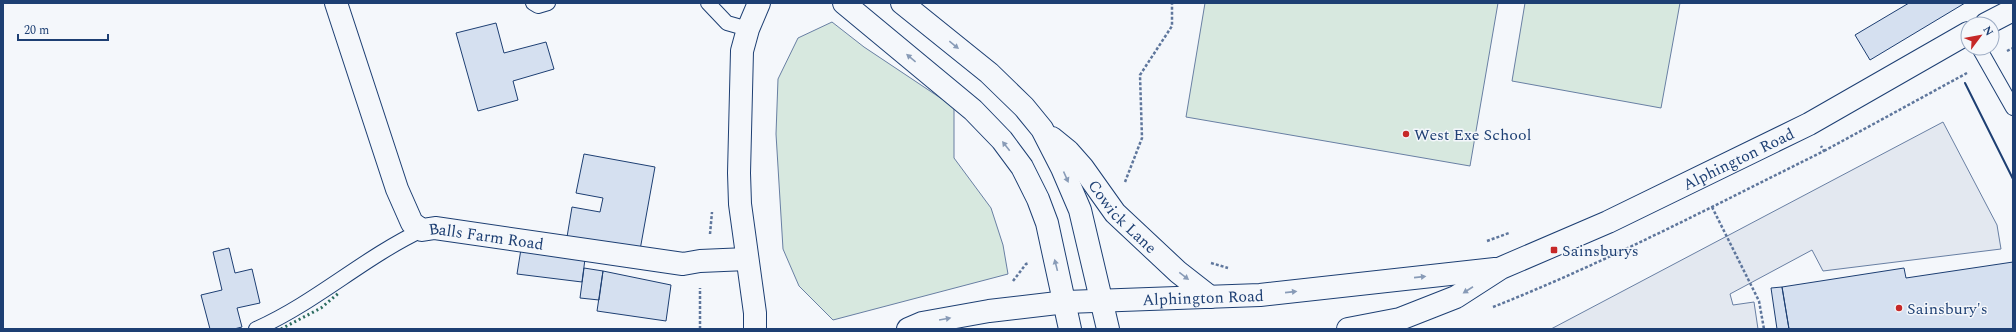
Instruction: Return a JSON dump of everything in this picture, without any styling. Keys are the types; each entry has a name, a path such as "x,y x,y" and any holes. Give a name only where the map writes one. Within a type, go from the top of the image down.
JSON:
{"main road":[{"name":"Balls Farm Road","path":"336,3 397,189 412,223 422,230 435,228 683,264 700,261 747,259"},
{"path":"759,3 748,29 742,51 739,173 740,204 747,259 759,324"},
{"path":"844,3 973,110 1002,140 1022,167 1038,199 1047,223 1066,302 1070,329"},
{"path":"902,3 989,73 1024,107 1042,130 1062,168 1080,210 1095,268 1108,329"},
{"path":"2000,17 2013,10"},
{"name":"Alphington Road","path":"1350,329 1400,319 1456,297 1501,268 1608,222 1809,124 1960,39"},
{"name":"Cowick Lane","path":"1042,130 1068,151 1083,168 1115,213 1178,272 1210,297"},
{"name":"Alphington Road","path":"908,329 922,323 989,311 1066,302 1260,295 1501,268"}],"lane":[{"path":"533,3 538,6 548,3"},
{"path":"708,3 727,23 748,29"},
{"path":"1984,56 2013,108"},
{"path":"256,329 276,320 389,248 422,230"}],"path":[{"path":"1123,188 1142,138 1140,75 1172,26 1172,3"},
{"path":"1824,151 2013,48"},
{"path":"1712,207 1760,301 1764,329"},
{"path":"1483,242 1511,233"},
{"path":"1208,262 1236,269"}],"shaded area":[{"path":"1205,3 1498,3 1470,166 1186,117"},
{"path":"1525,3 1680,3 1661,108 1512,81"},
{"path":"832,22 864,47 954,107 954,158 991,208 1003,245 1008,274 833,320 799,286 783,249 776,134 778,79 798,38"},
{"path":"1943,122 1997,225 2001,249 1823,271 1812,250 1730,294 1733,305 1754,302 1758,329 1551,329"}],"building":[{"path":"1909,3 1965,3 1870,60 1855,35"},
{"path":"496,23 504,53 546,42 554,69 513,81 518,100 478,111 456,33"},
{"path":"584,154 655,167 640,250 567,237 572,207 600,212 603,198 576,193"},
{"path":"229,248 235,273 252,269 260,303 237,308 242,327 234,329 210,329 201,295 222,290 213,252"},
{"path":"521,249 585,259 582,282 517,274"},
{"name":"Sainsbury's","path":"2013,262 2013,329 1789,329 1782,287 1904,268 1906,278"},
{"path":"584,268 603,271 599,300 580,298"},
{"path":"603,271 671,285 666,321 597,311"},
{"path":"1782,287 1789,329 1777,329 1771,288"}],"hedge":[{"path":"281,329 321,308 340,292"}],"wall":[{"path":"1965,83 2013,179"}],"place":[{"name":"West Exe School","path":"1406,134"},
{"name":"Sainsburys","path":"1554,250"},
{"name":"Sainsbury's","path":"1899,308"}]}
